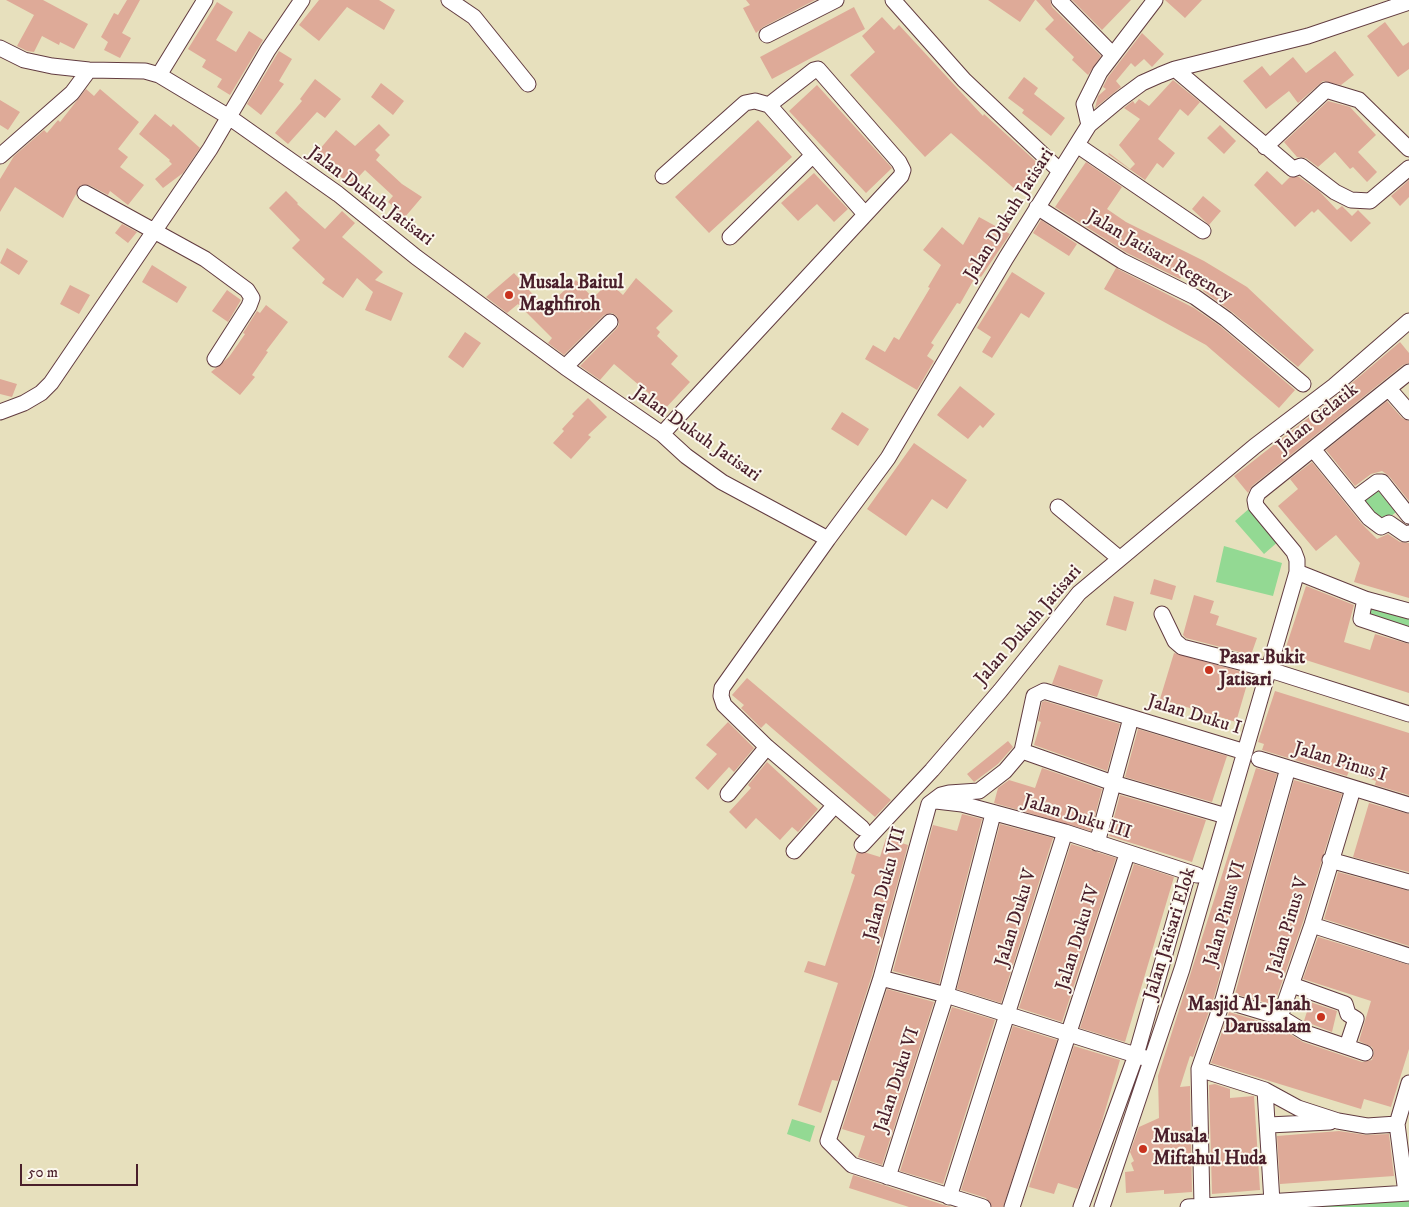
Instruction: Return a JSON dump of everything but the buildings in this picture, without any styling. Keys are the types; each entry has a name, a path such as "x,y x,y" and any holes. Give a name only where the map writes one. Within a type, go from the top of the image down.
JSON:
{"street":[{"path":"0,48 24,60 52,66 89,70 145,71 159,75 205,0"},
{"path":"0,412 24,403 41,393 51,383 154,229 210,150 268,50 302,0"},
{"path":"449,0 474,17 528,84"},
{"path":"766,36 836,0"},
{"path":"893,0 964,80 1060,171"},
{"path":"1059,0 1112,54"},
{"path":"1089,125 1084,104 1112,54 1155,0"},
{"name":"Jalan Dukuh Jatisari","path":"159,75 228,117 338,194 416,257 565,367 662,434 686,456 722,482 828,539 888,458 1037,208 1089,125 1142,83 1175,69 1308,36 1409,2"},
{"path":"1175,69 1292,168 1301,166 1335,192 1358,202 1370,201 1409,168"},
{"path":"0,156 72,93 89,70"},
{"path":"662,434 865,214 898,181 903,170 899,162 820,71 814,70 769,106"},
{"path":"1266,147 1326,90 1360,100 1409,149"},
{"path":"663,176 744,103 755,101 769,106 865,214"},
{"path":"1077,145 1203,231"},
{"path":"730,237 813,155"},
{"path":"85,193 206,259 246,290 252,298 249,306 215,359"},
{"name":"Jalan Jatisari Regency","path":"1037,208 1122,261 1195,297 1226,319 1303,384"},
{"path":"565,367 610,322"},
{"name":"Jalan Dukuh Jatisari","path":"862,845 932,770 994,698 1079,593 1255,446 1334,386 1409,322"},
{"name":"Jalan Gelatik","path":"1297,572 1297,560 1294,552 1256,506 1255,500 1258,493 1409,372"},
{"path":"1389,389 1409,412"},
{"path":"1313,448 1369,518 1381,527 1389,523 1405,534 1409,533"},
{"path":"1354,498 1377,482 1382,482 1409,516"},
{"path":"1058,507 1119,558"},
{"path":"828,539 722,688 721,696 724,705 767,748 862,828"},
{"path":"1297,572 1366,599 1409,611"},
{"name":"Jalan Jatisari Elok","path":"1102,1207 1182,969 1267,669 1297,572"},
{"path":"1366,599 1361,619 1409,635"},
{"path":"1162,614 1178,645 1267,669 1409,714"},
{"name":"Jalan Duku I","path":"1022,751 1034,696 1037,692 1044,691 1245,752"},
{"name":"Jalan Duku I","path":"1097,843 1131,718"},
{"path":"728,794 767,748"},
{"path":"932,801 949,793 979,791 1005,771 1022,751 1113,783 1226,816"},
{"name":"Jalan Pinus I","path":"1260,759 1409,805"},
{"name":"Jalan Pinus VI","path":"1199,1069 1223,1000 1288,768"},
{"name":"Jalan Pinus V","path":"1280,1017 1312,925 1330,860 1353,789"},
{"name":"Jalan Duku III","path":"932,801 962,804 993,814 1065,832 1188,874 1209,878"},
{"name":"Jalan Duku VII","path":"888,1177 852,1165 828,1140 881,978 926,809 932,801"},
{"path":"794,851 835,805"},
{"name":"Jalan Duku VI","path":"888,1177 946,995 993,814"},
{"name":"Jalan Duku V","path":"949,1197 1065,832"},
{"name":"Jalan Duku IV","path":"1012,1207 1070,1033 1126,854"},
{"path":"1330,860 1409,882"},
{"name":"Jalan Jatisari Elok","path":"1081,1207 1136,1055 1188,874"},
{"path":"1312,925 1409,956"},
{"path":"881,978 946,995 1007,1016 1070,1033 1152,1060"},
{"path":"1292,985 1345,1004 1348,1014 1356,1019 1347,1046"},
{"path":"1223,1000 1280,1017 1306,1034 1365,1053"},
{"path":"1338,1122 1298,1108 1265,1090 1199,1069 1195,1206 1407,1193 1397,1124 1409,1082"},
{"path":"1265,1090 1269,1125 1272,1202"},
{"path":"1269,1125 1338,1122 1367,1126 1397,1124"},
{"path":"888,1177 983,1207"}],"green space":[{"path":"1375,487 1396,512 1383,523 1362,498"},
{"path":"1251,507 1280,540 1264,554 1235,521"},
{"path":"1224,546 1282,563 1273,596 1216,582"},
{"path":"1368,603 1409,616 1409,633 1363,618"},
{"path":"792,1119 815,1126 810,1142 787,1134"},
{"path":"1409,1201 1409,1207 1297,1207"}],"place":[{"name":"Musala Baitul Maghfiroh","path":"509,295"},
{"name":"Pasar Bukit Jatisari","path":"1209,670"},
{"name":"Masjid Al-Janah Darussalam","path":"1321,1017"},
{"name":"Musala Miftahul Huda","path":"1143,1149"}]}
